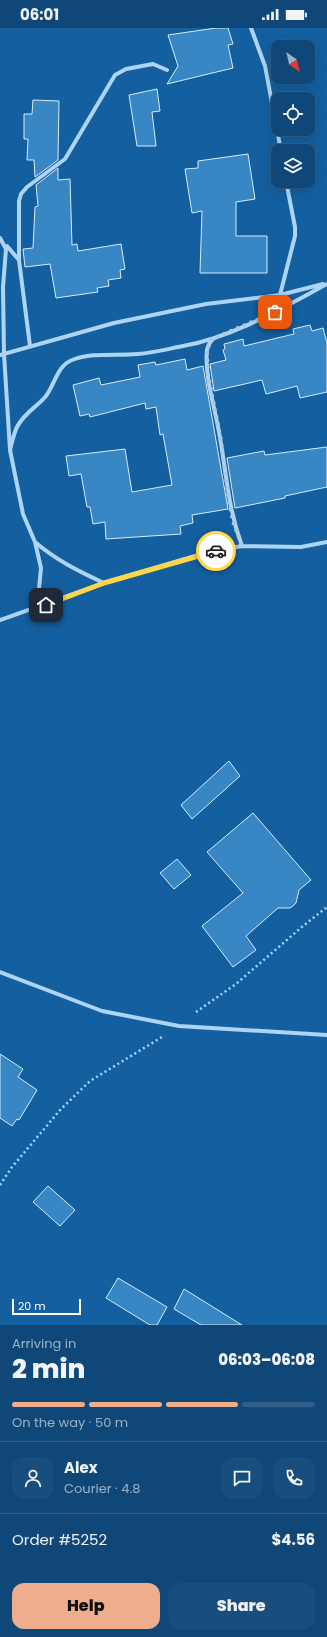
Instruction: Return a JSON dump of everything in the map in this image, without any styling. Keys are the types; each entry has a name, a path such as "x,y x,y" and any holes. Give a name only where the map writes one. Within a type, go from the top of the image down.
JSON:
{"street":[{"path":"251,28 265,66 279,144"},
{"path":"30,346 18,260 18,220 21,194 27,187 64,159 115,75 140,65 153,64 167,70"},
{"path":"280,295 295,236 295,227 287,188"},
{"path":"0,238 18,260"},
{"path":"5,244 6,265 3,287 2,354 10,450 23,514 35,542 41,568 39,589 32,610"},
{"path":"2,354 114,323 206,304 280,295 327,283"},
{"path":"10,450 17,428 23,417 47,395 63,365 71,360 86,357 140,354 185,346 212,339 275,312 327,283"},
{"path":"212,339 207,350 208,374 221,440 229,502 233,522 242,546"},
{"path":"35,542 54,558 68,567 104,583"},
{"path":"0,620 32,610 104,583 212,551 242,546 301,547 327,542"},
{"path":"0,972 102,1011 179,1026 327,1035"}],"path":[{"path":"0,1185 12,1167 61,1109 90,1081 179,1026 209,1002 236,984 303,926 327,908"}],"building":[{"path":"216,28 228,28 233,44 228,45 233,68 167,84 178,66 168,35"},
{"path":"157,89 160,111 152,112 156,146 137,146 129,95"},
{"path":"33,100 59,101 58,160 35,177 34,160 27,160 28,139 24,139 24,114 32,114"},
{"path":"248,154 255,199 236,202 236,236 267,236 267,273 200,273 202,211 192,213 185,169 198,168 198,161"},
{"path":"58,168 58,180 70,179 72,245 77,244 78,251 121,244 125,269 120,270 121,278 108,280 109,286 97,288 98,292 56,298 50,264 25,267 23,249 33,248 35,207 38,206 36,185"},
{"path":"310,325 312,331 323,328 327,343 327,392 300,398 297,386 266,394 262,380 214,391 210,364 226,360 223,350 225,349 224,344 243,339 244,346 294,334 293,329"},
{"path":"185,359 187,370 203,366 228,509 192,515 193,523 180,526 181,534 106,539 105,522 93,524 90,507 87,507 81,474 69,476 66,456 125,449 132,492 172,485 163,434 160,435 156,407 146,409 145,403 90,417 89,414 80,416 73,385 99,378 101,385 140,377 138,365 155,362 156,365"},
{"path":"327,447 327,487 285,496 285,498 235,508 227,458 264,451 265,455"},
{"path":"229,761 240,776 192,819 181,805"},
{"path":"253,813 311,880 299,890 296,903 293,906 290,908 278,908 246,936 256,950 233,967 202,926 243,893 207,852"},
{"path":"177,859 191,875 174,889 160,873"},
{"path":"0,1054 23,1069 18,1077 37,1090 19,1120 17,1119 12,1126 0,1118"},
{"path":"48,1186 75,1210 60,1226 33,1202"},
{"path":"118,1278 167,1307 157,1325 150,1325 106,1298"},
{"path":"184,1289 242,1325 201,1325 174,1309"}],"way so far":[{"path":"216,551 242,546 233,522 229,502 221,440 208,374 207,350 212,339 275,312"}],"route":[{"path":"46,605 104,583 216,551"}]}
